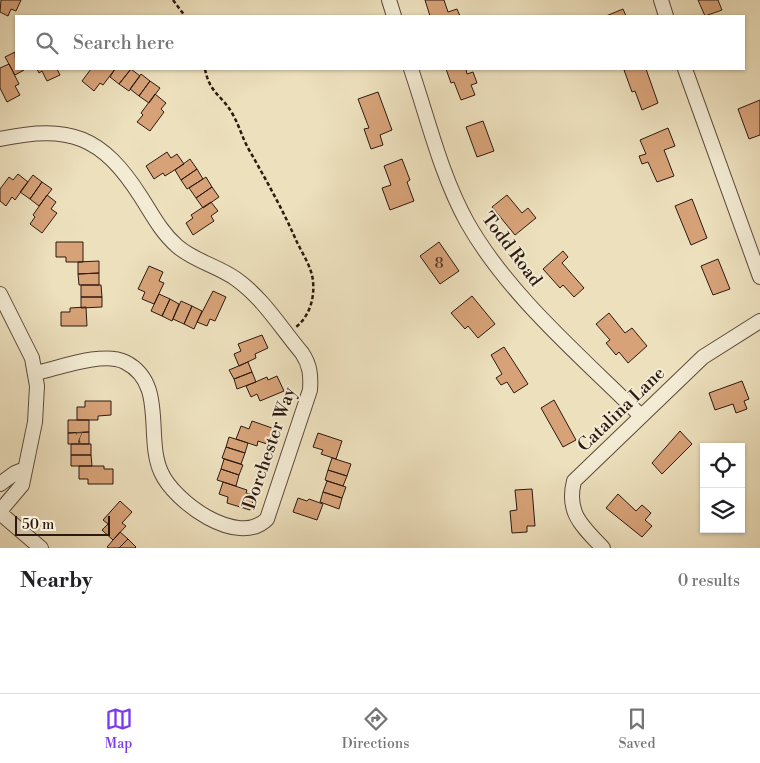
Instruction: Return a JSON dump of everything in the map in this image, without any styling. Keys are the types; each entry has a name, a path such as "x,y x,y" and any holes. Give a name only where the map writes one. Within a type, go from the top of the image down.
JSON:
{"street":[{"path":"389,0 394,15"},
{"path":"661,0 666,15"},
{"name":"Todd Road","path":"412,70 453,193 482,247 500,271 552,327 641,416"},
{"path":"685,70 760,277"},
{"name":"Dorchester Way","path":"0,139 26,134 58,134 72,136 98,146 113,159 128,177 161,228 177,246 245,286 308,363 311,375 310,390 267,519 254,529 243,531 214,524 174,493 167,483 156,456 153,408 150,391 142,373 124,361 107,358 88,360 36,373"},
{"path":"0,294 32,358 36,373 35,422 22,485 0,512 40,548"},
{"name":"Catalina Lane","path":"604,548 582,525 574,512 570,496 574,481 702,356 760,321"},
{"path":"0,484 15,472 25,469"}],"path":[{"path":"173,0 184,15"},
{"path":"205,70 211,88 227,104 267,179 312,276 312,300 306,318 286,334"}],"building":[{"path":"1,0 21,0 16,11 11,9 8,16 0,12"},
{"path":"425,0 444,0 448,12 457,9 460,15 430,15"},
{"path":"698,0 718,0 722,10 705,15"},
{"path":"623,9 626,15 608,15"},
{"path":"15,52 15,70 24,70 15,75 5,57"},
{"path":"9,64 19,84 15,86 20,95 7,102 0,88 0,68"},
{"path":"38,70 58,70 60,75 47,81 42,71 39,73"},
{"path":"90,70 114,70 103,85 100,83 94,91 82,81"},
{"path":"114,70 130,70 119,84 110,77"},
{"path":"130,70 140,76 129,91 119,84"},
{"path":"446,70 466,70 467,74 473,72 477,83 471,85 475,95 461,100 454,82 451,83"},
{"path":"624,70 646,70 658,103 642,110 635,91 632,92"},
{"path":"141,74 150,81 139,96 130,89"},
{"path":"150,81 160,88 149,103 139,96"},
{"path":"378,92 392,130 380,135 383,145 371,149 364,129 369,128 358,99"},
{"path":"155,94 166,103 161,109 164,112 150,131 137,122 143,115 141,113"},
{"path":"760,100 760,135 749,139 738,109"},
{"path":"483,121 494,151 477,157 466,127"},
{"path":"668,128 675,146 664,150 674,176 657,182 648,162 642,164 639,156 646,154 640,140"},
{"path":"167,152 171,158 177,154 184,164 165,176 163,173 154,179 146,166"},
{"path":"190,159 197,169 181,180 175,170"},
{"path":"402,159 410,180 407,182 414,201 390,210 382,188 391,185 384,166"},
{"path":"197,169 203,179 187,189 181,180"},
{"path":"18,174 28,182 15,200 12,197 6,206 0,201 0,189 9,177 13,180"},
{"path":"33,175 42,182 30,199 20,192"},
{"path":"206,177 212,187 196,198 189,188"},
{"path":"42,182 52,189 39,206 30,199"},
{"path":"212,187 219,197 203,208 196,198"},
{"path":"47,195 56,202 51,209 57,213 42,233 30,224 35,217 33,215"},
{"path":"507,195 522,213 528,208 536,218 515,235 492,207"},
{"path":"692,199 707,238 691,245 675,206"},
{"path":"211,202 218,211 211,216 214,221 193,235 186,223 193,218 191,215"},
{"path":"56,242 83,242 83,262 66,262 66,257 56,257"},
{"path":"439,242 459,271 440,284 420,256"},
{"path":"563,251 568,257 562,263 584,288 574,297 563,285 560,288 543,269"},
{"path":"718,259 730,289 713,295 701,266"},
{"path":"99,261 99,273 78,274 78,262"},
{"path":"149,266 163,272 159,281 164,283 154,304 142,299 145,292 138,289"},
{"path":"99,273 99,285 79,285 78,274"},
{"path":"81,285 101,285 102,297 81,297"},
{"path":"213,291 226,297 215,321 210,319 207,326 197,322"},
{"path":"159,294 170,299 162,316 151,311"},
{"path":"472,296 495,324 478,338 468,326 465,329 451,313"},
{"path":"81,297 102,297 102,307 81,308"},
{"path":"170,299 179,304 172,321 162,316"},
{"path":"181,301 192,306 184,324 173,319"},
{"path":"192,306 202,311 194,329 184,324"},
{"path":"86,307 87,326 61,326 61,312 70,312 70,308"},
{"path":"609,313 625,333 632,328 647,346 628,363 619,352 616,355 606,343 610,340 596,324"},
{"path":"262,335 268,348 255,354 256,358 239,366 234,354 241,351 238,344"},
{"path":"504,347 528,384 514,393 507,382 501,385 496,378 502,374 491,355"},
{"path":"248,362 252,372 234,379 229,370"},
{"path":"252,372 256,382 237,389 234,379"},
{"path":"277,376 284,391 260,401 257,394 251,397 246,386 267,377 268,380"},
{"path":"742,381 749,399 744,401 747,409 736,413 733,404 715,410 709,393"},
{"path":"554,400 576,440 563,447 541,408"},
{"path":"85,401 111,401 111,415 98,416 98,420 77,420 77,407 85,407"},
{"path":"68,420 89,420 89,432 68,433"},
{"path":"252,421 275,429 270,445 258,441 257,446 236,439 241,426 249,429"},
{"path":"680,431 692,444 662,474 652,463"},
{"path":"89,432 89,444 68,444 68,433"},
{"path":"318,433 342,441 336,459 321,454 323,450 313,447"},
{"path":"229,437 248,443 245,453 226,447"},
{"path":"71,444 91,444 91,455 71,455"},
{"path":"226,447 245,453 241,464 222,458"},
{"path":"71,455 91,455 92,466 71,466"},
{"path":"332,458 351,464 347,476 328,470"},
{"path":"224,459 243,465 239,475 221,469"},
{"path":"79,466 104,466 104,469 113,469 113,484 88,484 88,479 79,479"},
{"path":"221,469 239,475 236,486 217,480"},
{"path":"328,470 347,476 343,486 325,480"},
{"path":"327,481 346,487 342,498 323,492"},
{"path":"223,482 247,490 246,493 255,495 250,510 227,503 228,497 219,494"},
{"path":"532,489 535,526 527,526 527,532 512,533 510,511 517,510 515,490"},
{"path":"323,492 342,498 339,509 320,502"},
{"path":"618,494 636,511 642,505 651,513 645,520 652,526 642,537 606,508"},
{"path":"298,498 307,501 309,499 323,504 317,520 293,512"},
{"path":"120,501 132,512 122,523 126,526 113,540 102,530 108,524 103,520"},
{"path":"120,532 128,539 119,548 107,547"},
{"path":"128,539 136,547 119,548"}]}
